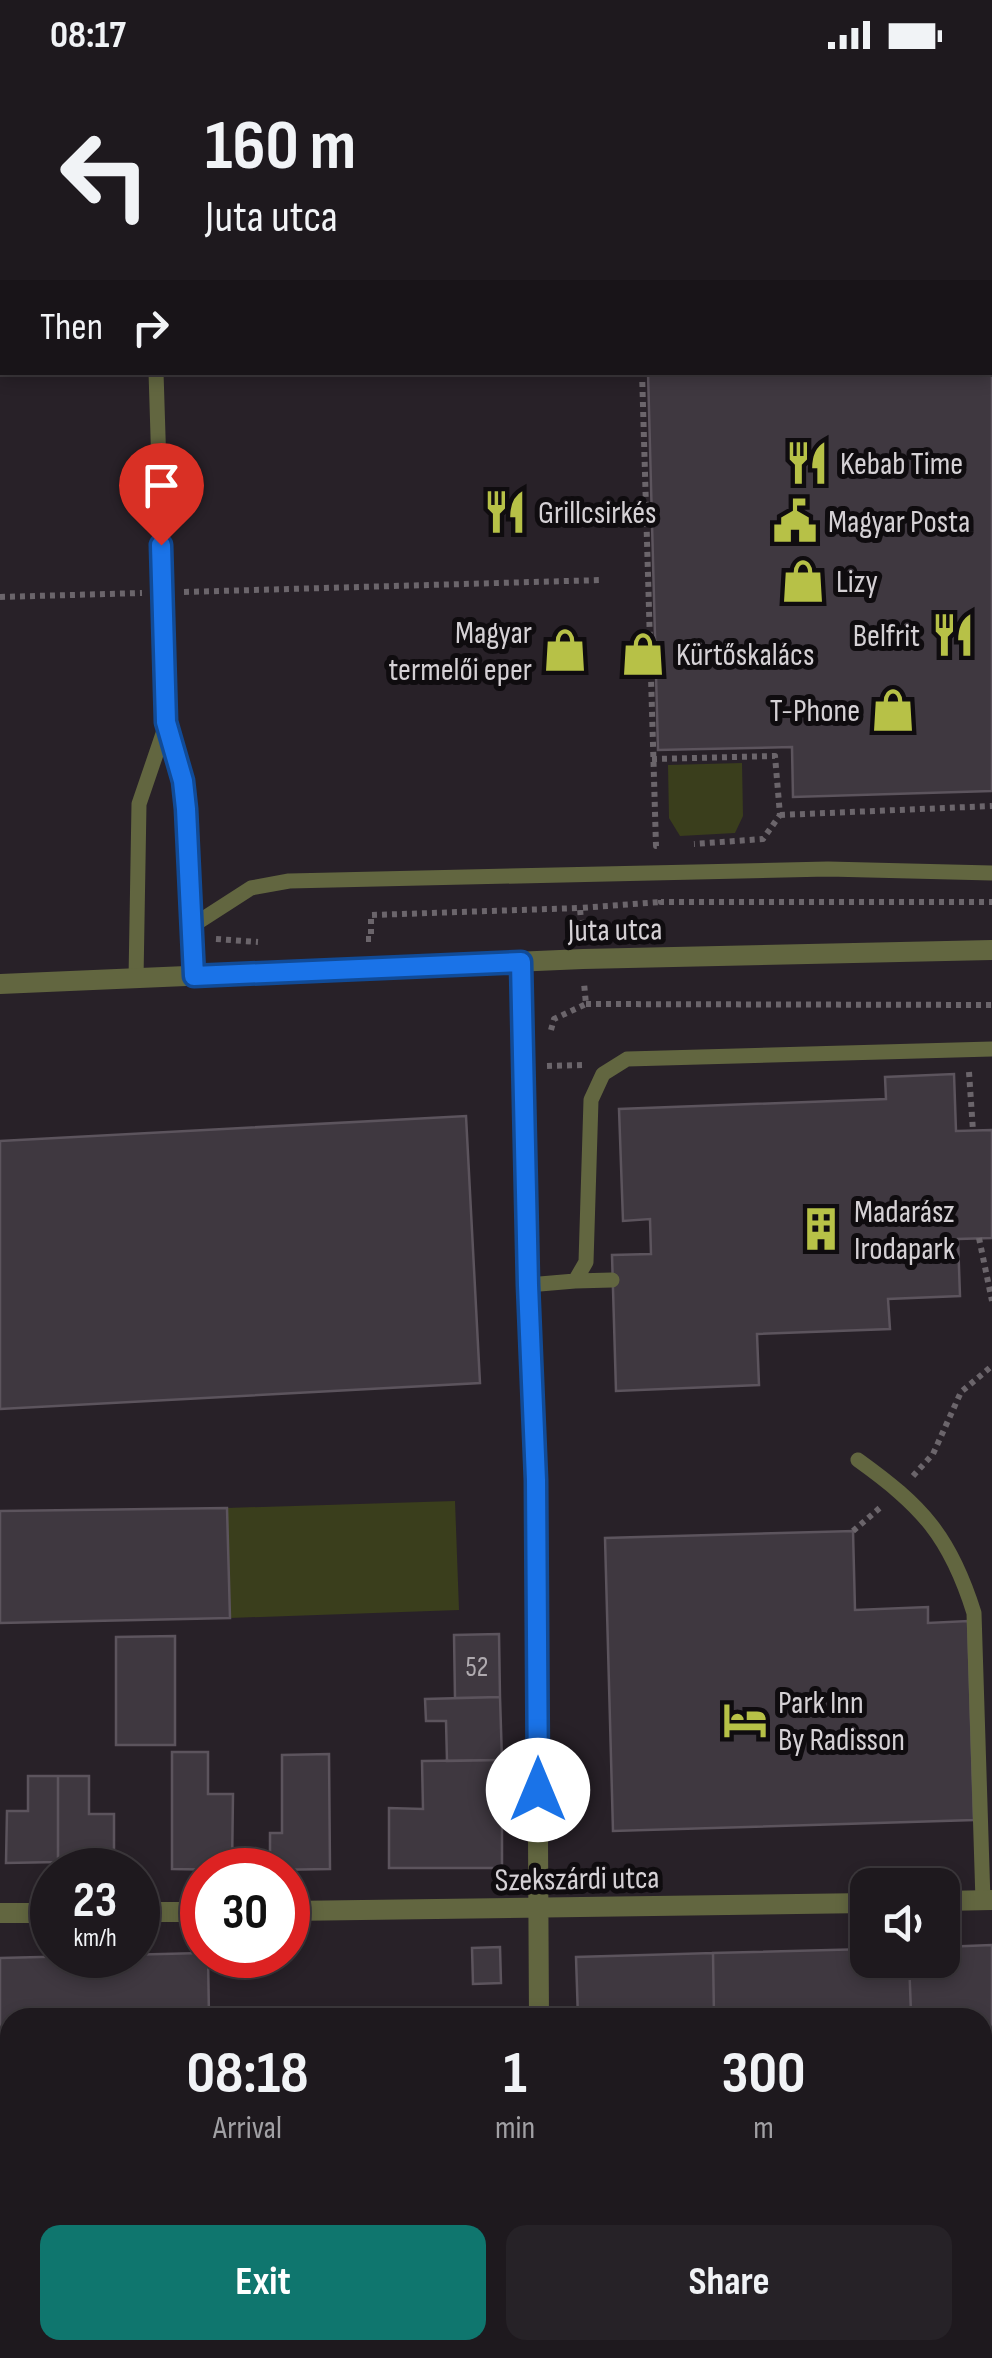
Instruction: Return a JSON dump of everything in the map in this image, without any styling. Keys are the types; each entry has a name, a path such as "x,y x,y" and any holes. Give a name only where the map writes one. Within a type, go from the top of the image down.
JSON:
{"street":[{"name":"Juta utca","path":"0,984 583,959 992,950"},
{"path":"521,962 536,1480 539,2008"},
{"path":"960,1901 988,1900"},
{"name":"Szekszárdi utca","path":"310,1911 850,1903"},
{"path":"0,1913 30,1913"}],"lane":[{"path":"156,375 166,722 185,795 194,976"},
{"path":"136,979 138,804 166,722"},
{"path":"192,931 233,897 268,884 611,872 828,869 992,873"},
{"path":"574,1281 586,1262 591,1100 603,1074 627,1059 992,1048"},
{"path":"528,1285 612,1280"},
{"path":"858,1460 900,1490 937,1528 963,1577 974,1613 988,1900"}],"path":[{"path":"642,375 651,596 652,759 661,902"},
{"path":"0,597 603,580"},
{"path":"652,759 775,756 780,815 763,840 692,844"},
{"path":"780,815 992,806"},
{"path":"656,846 674,845"},
{"path":"353,940 371,939 371,915 661,902 992,902"},
{"path":"580,908 586,1004"},
{"path":"192,931 265,942"},
{"path":"547,1040 554,1019 586,1004 992,1005"},
{"path":"967,1050 974,1131"},
{"path":"546,1053 546,1066"},
{"path":"979,1238 992,1301"},
{"path":"853,1531 900,1490 932,1454 961,1392 992,1366"}],"green space":[{"path":"742,763 743,816 735,833 680,836 669,818 668,765"},
{"path":"455,1501 459,1610 230,1618 227,1508"}],"building":[{"path":"648,375 992,375 992,791 793,797 792,747 658,750"},
{"name":"Madarász Irodapark","path":"954,1074 956,1131 992,1130 992,1238 958,1239 960,1296 888,1299 890,1329 757,1334 759,1385 616,1391 612,1255 651,1254 650,1219 623,1221 619,1109 886,1099 885,1077"},
{"path":"466,1116 480,1383 0,1409 0,1141"},
{"path":"227,1508 230,1618 0,1623 0,1511"},
{"path":"853,1531 855,1610 928,1607 928,1623 968,1621 974,1820 613,1831 605,1538"},
{"path":"499,1634 500,1697 455,1698 454,1635"},
{"path":"175,1636 175,1745 116,1745 116,1637"},
{"path":"500,1697 502,1760 447,1761 446,1721 426,1721 425,1699"},
{"path":"172,1752 208,1752 208,1794 233,1794 232,1848 180,1848 180,1869 172,1869"},
{"path":"329,1754 330,1869 310,1869 310,1848 270,1848 270,1833 282,1833 282,1755"},
{"path":"502,1760 502,1868 389,1868 389,1808 423,1809 422,1761"},
{"path":"28,1776 58,1776 58,1848 30,1848 30,1863 6,1863 7,1811 28,1811"},
{"path":"58,1776 89,1776 89,1814 114,1814 114,1848 58,1848"},
{"path":"992,1945 992,2008 911,2008 910,1978 960,1978 960,1946"},
{"path":"500,1947 501,1983 473,1984 472,1948"},
{"path":"850,1949 850,1978 910,1978 911,2008 714,2008 713,1953"},
{"path":"713,1953 714,2008 578,2008 576,1957"},
{"path":"160,1954 180,1954 180,1978 208,1978 209,2008 0,2008 0,1958 30,1957 30,1978 160,1978"}],"place":[{"name":"Kebab Time","path":"807,463"},
{"name":"Grillcsirkés","path":"505,512"},
{"name":"Magyar Posta","path":"795,521"},
{"name":"Lizy","path":"803,581"},
{"name":"Belfrit","path":"953,635"},
{"name":"Magyar termelői eper","path":"565,650"},
{"name":"Kürtőskalács","path":"643,654"},
{"name":"T-Phone","path":"893,710"},
{"name":"Madarász Irodapark","path":"821,1229"},
{"name":"Park Inn By Radisson","path":"745,1720"}],"route":[{"path":"161,545 166,722 183,781 194,976 521,962 536,1480 538,1790"}]}
